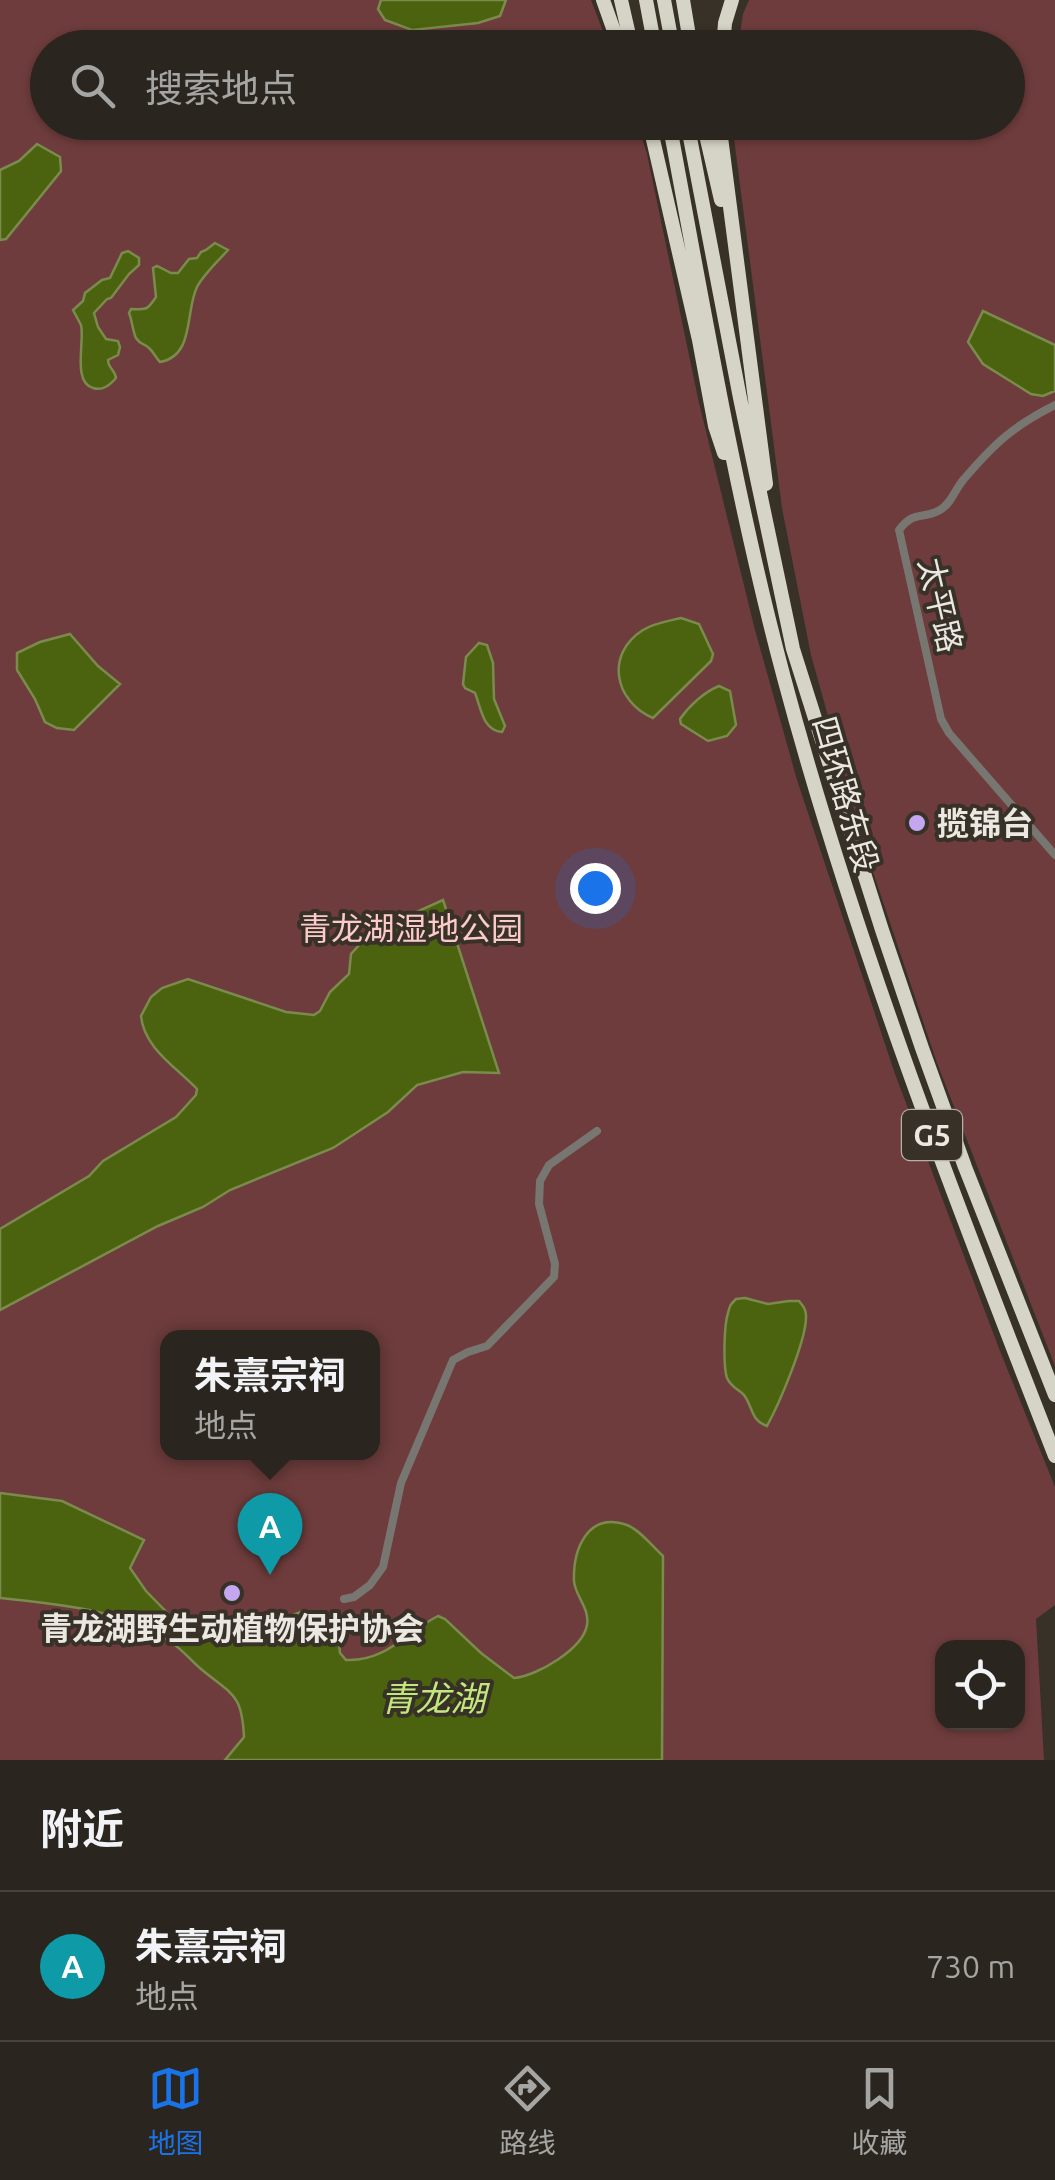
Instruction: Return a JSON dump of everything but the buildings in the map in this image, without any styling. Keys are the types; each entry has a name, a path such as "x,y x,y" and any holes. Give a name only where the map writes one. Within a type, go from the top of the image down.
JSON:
{"highway":[{"path":"603,0 614,30"},
{"path":"621,0 628,30"},
{"path":"646,0 652,30"},
{"path":"664,0 670,30"},
{"path":"683,0 688,30"},
{"path":"724,30 732,0"},
{"path":"653,140 715,426 750,533"},
{"name":"四环路东段","path":"672,140 750,533 812,778 889,1018 1055,1456"},
{"name":"四环路东段","path":"690,140 793,650 922,1048 1055,1396"},
{"path":"707,140 739,278"},
{"path":"721,140 780,594"}],"street":[{"name":"太平路","path":"1055,405 1002,436 938,511 908,519 899,530 942,719 949,733 1055,855"},
{"path":"344,1599 370,1586 383,1567 401,1482 454,1360 488,1346 554,1278 555,1264 539,1204 540,1181 549,1166 596,1131"}],"green space":[{"name":"青龙湖湿地公园","path":"0,0 591,0 602,30 30,30 30,140 642,140 699,403 797,780 895,1074 1055,1487 1055,1605 1036,1619 1044,1760 0,1760"},
{"path":"749,0 1055,0 1055,1366 937,1063 864,845 811,655 782,508 734,140 1025,140 1025,30 741,30"}],"water":[{"path":"381,0 506,0 500,16 478,23 412,30 385,20 378,9"},
{"path":"37,144 60,157 61,171 6,239 0,240 0,170 19,161"},
{"path":"215,243 228,250 197,287 179,351 160,362 136,338 129,313 131,309 148,307 156,297 153,268 178,273 189,259 197,258"},
{"path":"128,251 139,258 139,265 94,313 106,339 118,341 118,355 108,360 116,378 106,387 93,388 83,378 81,325 73,310 85,293 110,278 122,253"},
{"path":"983,311 1055,345 1055,391 1043,396 1031,394 983,364 968,342"},
{"path":"681,618 699,624 713,654 711,661 653,718 640,710 623,689 619,664 623,651 643,630"},
{"path":"70,634 120,684 74,730 45,722 17,670 17,653"},
{"path":"479,643 487,645 493,663 494,699 505,726 502,732 491,728 475,693 463,684 466,657"},
{"path":"719,686 730,691 736,725 727,736 708,741 681,724 680,719 697,700"},
{"path":"443,900 499,1073 463,1072 417,1085 388,1112 333,1148 230,1190 0,1310 0,1229 89,1176 103,1161 176,1117 196,1095 197,1089 148,1038 141,1016 151,997 162,988 188,979 286,1012 314,1015 349,974 351,954 362,942 383,927"},
{"path":"745,1298 768,1304 799,1301 806,1314 797,1355 767,1426 755,1417 744,1395 727,1378 725,1336 730,1305"},
{"name":"青龙湖","path":"0,1493 62,1501 144,1540 130,1568 146,1591 195,1641 254,1630 303,1611 325,1618 338,1635 340,1653 346,1660 360,1659 384,1651 438,1616 514,1678 546,1667 568,1652 584,1634 587,1619 574,1581 580,1546 585,1536 602,1523 627,1525 663,1556 662,1760 225,1760 244,1737 238,1703 176,1646 111,1615 0,1598"}],"place":[{"name":"揽锦台","path":"917,823"},
{"name":"朱熹宗祠","path":"270,1575"},
{"name":"青龙湖野生动植物保护协会","path":"232,1593"}]}
